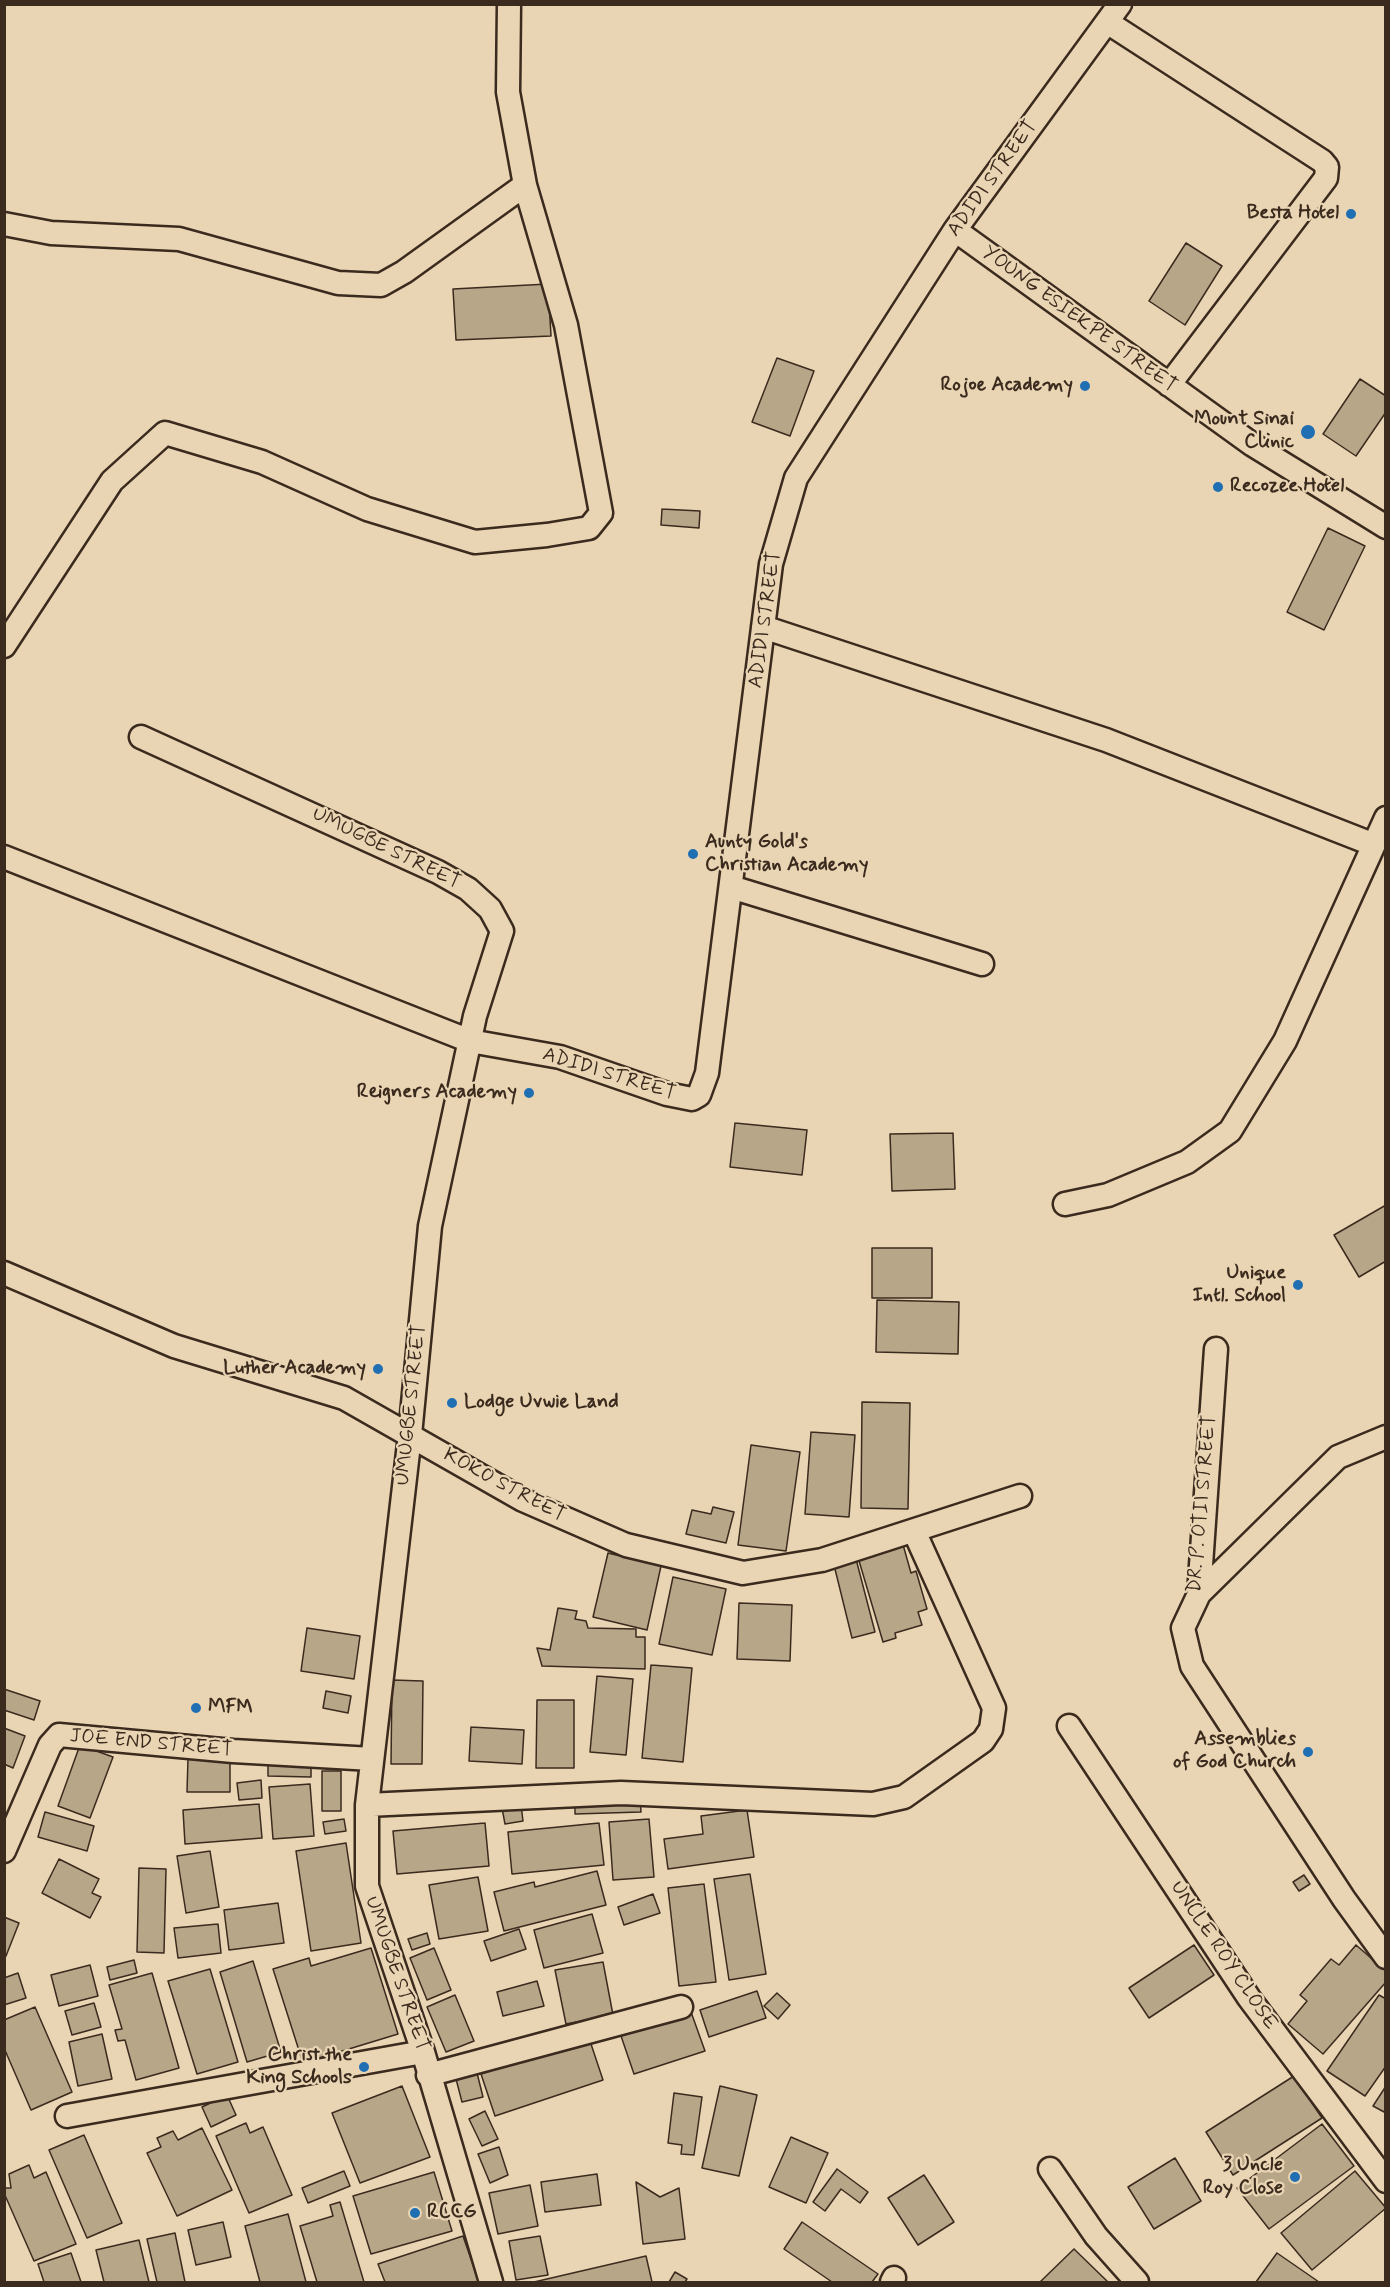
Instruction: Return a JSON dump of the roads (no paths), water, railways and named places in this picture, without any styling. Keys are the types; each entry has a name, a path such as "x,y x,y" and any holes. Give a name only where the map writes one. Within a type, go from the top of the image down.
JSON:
{"street":[{"path":"4,646 112,481 165,433 262,462 366,509 475,542 547,535 589,528 601,513 566,325 525,185 508,92 509,4"},
{"path":"1114,13 1322,161 1328,172 1169,386"},
{"name":"ADIDI STREET","path":"470,1041 560,1057 667,1094 692,1099 699,1095 707,1073 771,564 796,478 955,230 1114,13"},
{"path":"4,224 51,233 179,239 338,283 381,285 404,272 525,185"},
{"name":"YOUNG ESIEKPE STREET","path":"955,230 1253,446 1386,527"},
{"path":"764,627 1106,740 1372,844"},
{"name":"UMUGBE STREET","path":"141,737 438,872 468,889 490,909 502,931 470,1041 430,1226 410,1436 367,1805 367,1886 423,2052 492,2283"},
{"path":"1065,1204 1108,1195 1187,1161 1230,1131 1285,1041 1372,844 1386,818"},
{"path":"4,857 470,1041"},
{"path":"731,887 982,964"},
{"name":"KOKO STREET","path":"4,1273 174,1346 344,1398 524,1500 626,1545 743,1573 822,1560 1020,1496"},
{"name":"DR. P. OTII STREET","path":"1216,1349 1198,1594 1183,1628 1192,1666 1344,1899 1386,1957"},
{"path":"1198,1594 1338,1457 1386,1437"},
{"path":"367,1805 621,1793 873,1804 904,1797 983,1741 991,1729 994,1708 914,1531"},
{"name":"UNCLE ROY CLOSE","path":"1069,1726 1249,1998 1386,2181"},
{"name":"JOE END STREET","path":"4,1851 50,1745 59,1735 222,1750 372,1759"},
{"path":"428,2075 681,2007"},
{"path":"67,2116 423,2052"},
{"path":"1050,2169 1096,2236 1137,2283"}],"place":[{"name":"Besta Hotel","path":"1351,214"},
{"name":"Rojoe Academy","path":"1085,386"},
{"name":"Mount Sinai Clinic","path":"1308,432"},
{"name":"Recozee Hotel","path":"1218,487"},
{"name":"Aunty Gold's Christian Academy","path":"693,854"},
{"name":"Reigners Academy","path":"529,1093"},
{"name":"Unique Intl. School","path":"1298,1285"},
{"name":"Luther Academy","path":"378,1369"},
{"name":"Lodge Uvwie Land","path":"452,1403"},
{"name":"MFM","path":"196,1708"},
{"name":"Assemblies of God Church","path":"1308,1752"},
{"name":"Christ the King Schools","path":"364,2067"},
{"name":"3 Uncle Roy Close","path":"1295,2177"},
{"name":"RCCG","path":"415,2213"}]}
